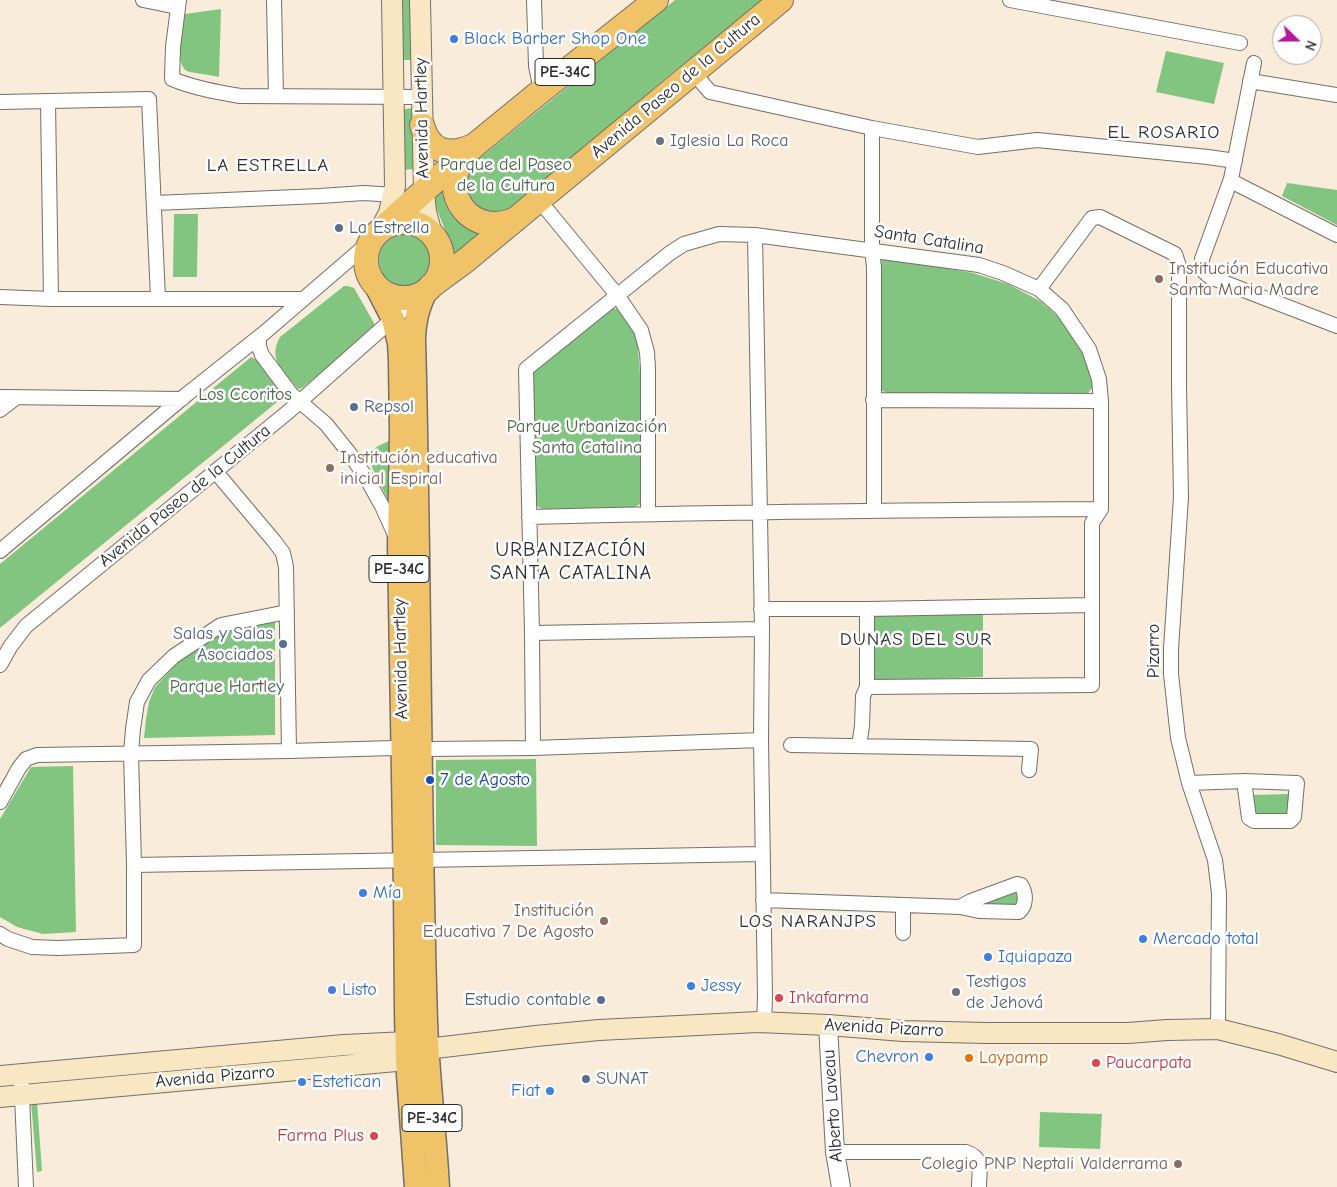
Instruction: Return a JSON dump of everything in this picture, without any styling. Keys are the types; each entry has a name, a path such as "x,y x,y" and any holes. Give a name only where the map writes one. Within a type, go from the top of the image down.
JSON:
{"highway":[{"name":"PE-34C","path":"374,282 367,262 368,251 378,233 475,145 655,0"},
{"name":"Avenida Paseo de la Cultura","path":"427,289 465,262 781,0"},
{"path":"422,124 424,134 430,143 438,149 450,152 463,151 475,145"},
{"path":"475,145 460,163 455,175 454,187 457,199 464,210 473,218 484,223 508,223 519,217"},
{"path":"378,233 396,223 410,222 422,226 432,234"},
{"name":"PE-34C","path":"427,289 435,281 440,270 442,258 439,245 432,234"},
{"path":"374,282 381,289 394,296 410,297 427,289"}],"main road":[{"name":"Avenida Hartley","path":"378,233 389,213 395,186 392,0"},
{"name":"Avenida Hartley","path":"420,0 424,192 426,212 432,234"},
{"name":"Avenida Hartley","path":"374,282 393,319 399,343 400,361 399,545 411,748 414,1051"},
{"name":"Avenida Hartley","path":"411,748 418,494 414,338 415,320 427,289"},
{"name":"Avenida Pizarro","path":"0,1096 536,1036 599,1030 764,1022 987,1034 1128,1033 1218,1029 1278,1044 1337,1062"},
{"name":"Avenida Pizarro","path":"0,1076 344,1045 414,1051"},
{"name":"PE-34C","path":"414,1051 416,1187"},
{"name":"PE-34C","path":"414,1051 438,1187"}],"street":[{"path":"143,0 178,4 173,47 172,79 186,85 240,96 421,97"},
{"path":"274,0 276,96"},
{"path":"534,0 536,66 540,91"},
{"path":"1010,0 1240,43"},
{"path":"1254,63 1231,181 1202,259 1201,268 1210,277 1337,326"},
{"path":"693,72 710,92 872,128 978,147 1037,140 1235,160"},
{"path":"1250,81 1337,96"},
{"path":"0,102 149,99 158,298"},
{"path":"48,102 51,299"},
{"path":"872,128 874,510"},
{"path":"1231,181 1337,235"},
{"path":"154,203 364,192 394,195"},
{"path":"539,200 618,295 641,330 647,352 648,514"},
{"name":"Pizarro","path":"1039,288 1092,218 1100,217 1175,254 1179,266 1181,497 1171,674 1178,738 1190,783 1216,860 1219,893 1218,1029"},
{"path":"0,551 259,337 378,233"},
{"name":"Santa Catalina","path":"529,517 526,370 670,253 684,244 719,234 756,234 979,265 1039,288 1062,309 1090,349 1099,379 1101,401 1101,509 1092,523 1092,686 867,687"},
{"path":"756,234 762,629 764,1022"},
{"name":"Avenida Paseo de la Cultura","path":"0,665 10,647 26,626 301,402 427,289"},
{"path":"0,297 51,299 303,299"},
{"path":"259,337 259,347 262,356 291,394 326,424 367,479 382,506 399,545"},
{"path":"0,397 182,399"},
{"path":"0,410 17,397"},
{"path":"873,400 1101,401"},
{"path":"215,471 283,553 286,567 289,751"},
{"path":"533,748 529,517 874,510 1101,509"},
{"path":"761,609 1092,605"},
{"path":"859,746 863,696 867,687 867,609"},
{"path":"0,934 8,939 32,947 58,948 134,945 131,754 137,702 149,680 174,656 221,625 287,612"},
{"path":"532,633 762,629"},
{"path":"0,802 26,759 37,755 411,748 533,748 762,740"},
{"path":"791,745 1030,749 1029,770"},
{"path":"1190,783 1244,782"},
{"path":"134,865 763,854"},
{"path":"763,900 960,907"},
{"path":"903,906 903,933"},
{"name":"Alberto Laveau","path":"828,1025 835,1152 841,1187"},
{"path":"20,1074 26,1187"},
{"path":"835,1152 966,1152 974,1154 978,1161 978,1187"}],"green space":[{"path":"399,0 414,0 415,60 400,60"},
{"name":"Parque del Paseo de la Cultura","path":"675,0 763,0 667,77 513,209 498,216 482,212 470,203 464,188 467,171 475,162"},
{"path":"221,9 219,77 187,71 183,67 180,54 185,14"},
{"path":"1166,51 1224,63 1214,104 1156,92"},
{"path":"414,108 416,169 402,170 402,113 405,109"},
{"path":"1287,183 1337,190 1337,225 1282,196"},
{"path":"446,186 485,231 455,255 433,197"},
{"path":"174,214 198,214 197,277 173,277"},
{"path":"405,234 419,238 427,246 431,260 427,274 419,282 405,286 391,282 383,274 379,260 383,246 391,238"},
{"path":"885,258 973,273 1008,284 1040,301 1063,321 1086,356 1094,379 1093,387 1088,393 887,393 880,390 879,269 881,262"},
{"name":"Los Ccoritos","path":"344,286 354,288 374,323 374,329 302,388 298,389 276,359 276,345 280,337"},
{"name":"Parque Urbanización Santa Catalina","path":"619,308 637,339 640,374 640,504 635,507 543,509 538,507 535,502 532,377 535,367 612,309"},
{"name":"Los Ccoritos","path":"251,357 259,361 281,390 282,398 0,628 0,564"},
{"path":"391,440 392,500 388,500 366,455 378,446"},
{"path":"983,614 983,677 874,681 874,615"},
{"name":"Parque Hartley","path":"275,621 275,735 144,738 149,702 155,687 180,660 216,636 242,625"},
{"path":"536,759 537,846 436,845 436,760"},
{"path":"73,766 76,932 43,934 17,927 0,917 0,819 31,767"},
{"path":"1291,794 1289,815 1256,815 1253,813 1250,795"},
{"path":"1019,888 1018,906 982,907 979,902"},
{"path":"37,1101 42,1171 37,1172 31,1102"},
{"path":"1040,1112 1102,1114 1100,1149 1039,1147"}],"place":[{"name":"Black Barber Shop One","path":"454,39"},
{"name":"Iglesia La Roca","path":"660,141"},
{"name":"La Estrella","path":"339,228"},
{"name":"Institución Educativa Santa Maria Madre","path":"1159,279"},
{"name":"Repsol","path":"354,407"},
{"name":"Institución educativa inicial Espiral","path":"330,468"},
{"name":"Salas y Salas Asociados","path":"283,644"},
{"name":"7 de Agosto","path":"430,780"},
{"name":"Mía","path":"363,893"},
{"name":"Institución Educativa 7 De Agosto","path":"604,921"},
{"name":"Mercado total","path":"1143,939"},
{"name":"Iquiapaza","path":"988,957"},
{"name":"Jessy","path":"691,986"},
{"name":"Listo","path":"332,990"},
{"name":"Testigos de Jehová","path":"956,992"},
{"name":"Inkafarma","path":"779,998"},
{"name":"Estudio contable","path":"601,1000"},
{"name":"Chevron","path":"929,1057"},
{"name":"Laypamp","path":"969,1058"},
{"name":"Paucarpata","path":"1096,1063"},
{"name":"SUNAT","path":"586,1079"},
{"name":"Estetican","path":"302,1082"},
{"name":"Fiat","path":"550,1091"},
{"name":"Farma Plus","path":"374,1136"},
{"name":"Colegio PNP Neptali Valderrama","path":"1178,1164"}],"district":[{"name":"EL ROSARIO","path":"1164,133"},
{"name":"LA ESTRELLA","path":"268,166"},
{"name":"URBANIZACIÓN SANTA CATALINA","path":"571,562"},
{"name":"DUNAS DEL SUR","path":"916,640"},
{"name":"LOS NARANJPS","path":"808,922"}]}
